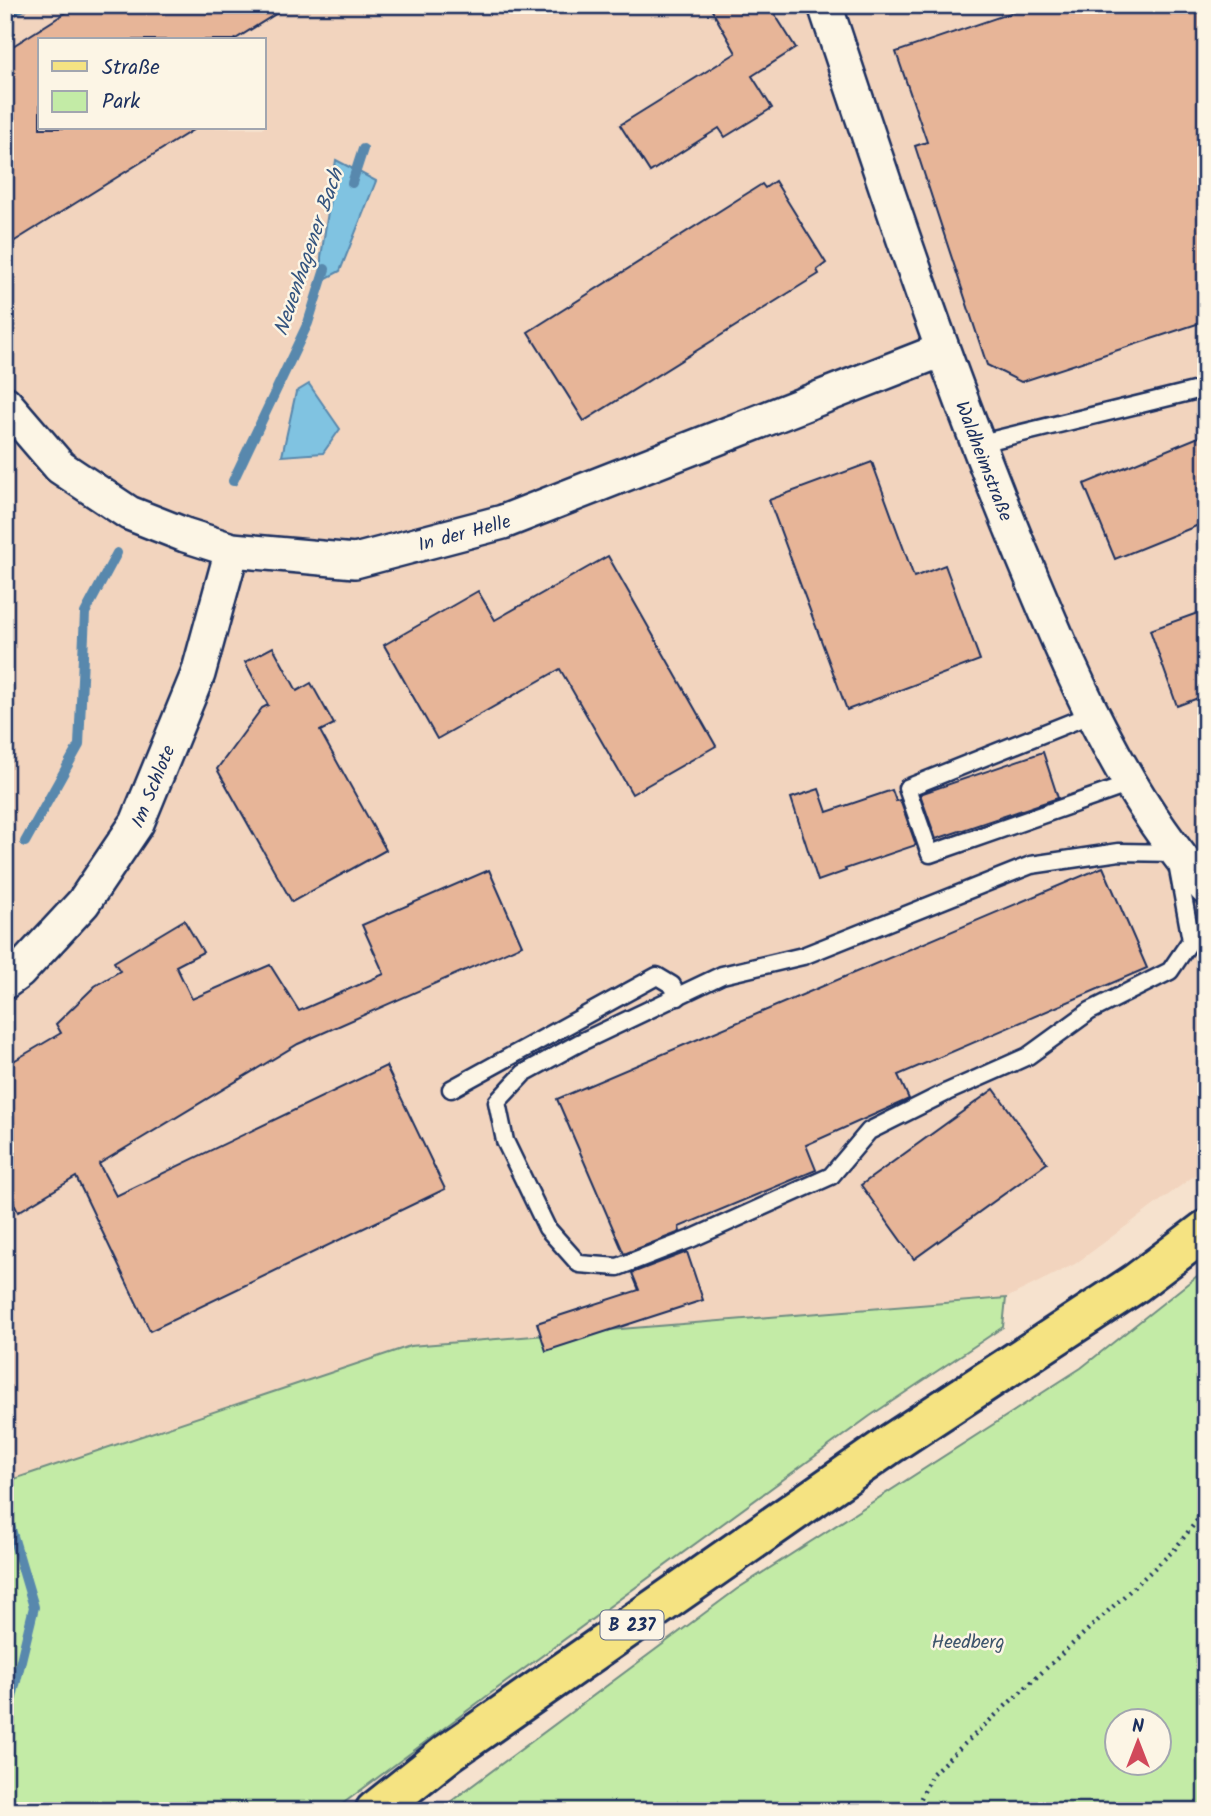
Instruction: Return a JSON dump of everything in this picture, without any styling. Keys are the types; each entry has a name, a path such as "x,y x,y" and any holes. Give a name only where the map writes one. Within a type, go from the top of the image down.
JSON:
{"main road":[{"name":"B 237","path":"375,1811 448,1754 881,1451 1136,1283 1206,1230"}],"street":[{"name":"Waldheimstraße","path":"825,5 942,350 977,444 1058,640 1092,714 1130,784 1175,853 1206,888"},
{"name":"In der Helle","path":"5,403 60,467 129,513 232,550 355,561 503,522 942,350"},
{"name":"Im Schlote","path":"5,982 19,972 83,903 138,823 198,674 232,550"}],"lane":[{"path":"977,444 1206,387"},
{"path":"1092,714 907,788 930,854 1130,784"},
{"path":"1119,852 1175,853 1191,940 1170,971 1090,1011 1028,1056 869,1131 831,1176 693,1238 618,1267 579,1264 547,1228 505,1141 497,1102 524,1073 579,1043 678,997 722,975 803,956 1031,865 1119,852"},
{"path":"451,1089 657,976 672,985 678,997"}],"path":[{"path":"915,1811 932,1774 1174,1550 1206,1510"}],"shaded area":[{"path":"5,5 1206,5 1206,1167 1075,1264 1006,1298 410,1346 5,1482"}],"green space":[{"name":"Heedberg","path":"1206,1269 1206,1811 438,1811 737,1589 1081,1368"},
{"path":"1006,1298 1003,1327 870,1416 333,1811 5,1811 5,1482 410,1346"}],"water":[{"path":"336,160 376,181 340,271 321,281 321,257"},
{"path":"309,384 340,429 323,453 282,456 296,392"}],"building":[{"path":"78,5 290,5 237,38 38,38 38,130 193,130 5,247 5,51"},
{"path":"709,5 769,5 796,48 752,76 772,108 725,137 719,128 650,172 620,125 736,53"},
{"path":"1034,5 1206,5 1206,321 1021,382 987,365 915,146 927,142 896,52"},
{"path":"775,181 826,263 817,270 819,274 584,421 528,332 762,184 765,188"},
{"path":"1206,434 1206,522 1115,559 1084,484"},
{"path":"872,462 914,577 945,565 980,660 847,710 769,500"},
{"path":"608,556 716,746 632,794 560,669 437,739 384,645 478,591 495,620"},
{"path":"1206,610 1206,695 1177,706 1150,630"},
{"path":"273,647 297,691 311,683 334,724 320,731 386,850 292,902 217,769 262,708 268,705 245,662"},
{"path":"1043,752 1058,798 936,839 920,794"},
{"path":"819,789 827,812 892,790 896,801 900,800 916,845 818,881 791,798"},
{"path":"1103,867 1147,968 898,1075 909,1099 806,1145 816,1170 679,1227 680,1232 624,1254 557,1099"},
{"path":"489,870 522,945 298,1044 99,1164 116,1196 386,1066 445,1189 150,1331 76,1177 18,1212 5,1186 5,1066 61,1033 56,1024 95,986 120,971 114,962 184,920 203,952 176,966 192,999 270,965 299,1011 384,974 362,925"},
{"path":"994,1089 1047,1163 914,1259 861,1185"},
{"path":"687,1252 703,1300 546,1351 537,1323 639,1290 632,1273"}],"waterway":[{"path":"5,16 25,5"},
{"name":"Neuenhagener Bach","path":"352,183 363,149"},
{"name":"Neuenhagener Bach","path":"233,481 308,323 325,269"},
{"name":"Neuenhagener Bach","path":"25,842 79,745 85,613 117,553"},
{"path":"5,1509 34,1607 5,1726"}]}
